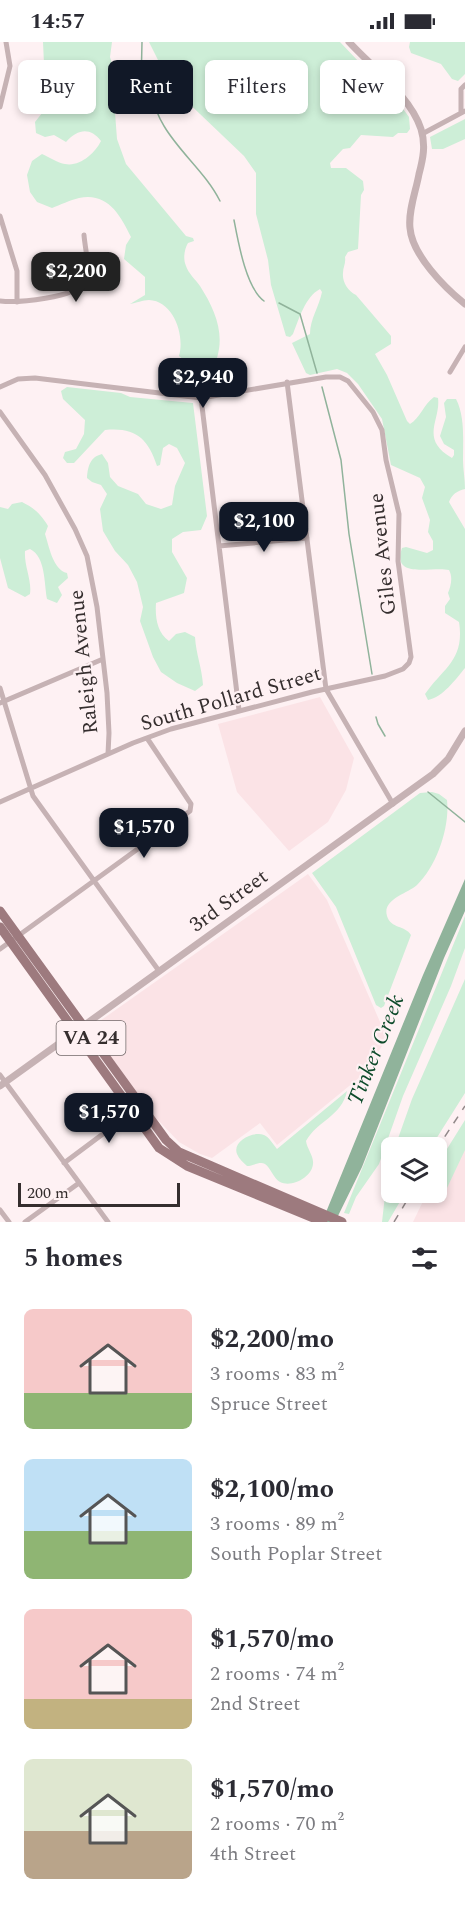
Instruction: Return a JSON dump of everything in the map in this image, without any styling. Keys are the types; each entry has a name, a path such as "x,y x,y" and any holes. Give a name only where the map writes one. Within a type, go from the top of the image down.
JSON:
{"main road":[{"name":"VA 24","path":"0,911 14,939 136,1109 179,1152 315,1218 342,1222"},
{"name":"VA 24","path":"0,927 14,939"}],"street":[{"path":"0,107 10,66 6,42"},
{"path":"349,42 404,99 417,118 422,134 423,158 410,215 410,232 416,247 429,267 465,304"},
{"path":"422,134 463,112 461,89 465,86"},
{"path":"0,216 17,271 17,302"},
{"path":"0,301 17,302 74,291 82,287 87,272 84,236"},
{"path":"450,372 465,347"},
{"name":"Giles Avenue","path":"287,382 332,376 344,378 375,415 381,430 399,514 398,561 411,657 407,665"},
{"path":"0,387 18,379 35,378 201,398 287,382 326,689 393,804"},
{"path":"201,398 239,710"},
{"name":"Raleigh Avenue","path":"0,412 45,475 85,548 94,582 103,659 108,705 108,754"},
{"path":"219,546 308,538"},
{"path":"2,702 103,659"},
{"name":"South Pollard Street","path":"0,802 171,729 239,710 385,676 407,665"},
{"path":"0,688 2,702 29,789 55,829 159,971"},
{"name":"3rd Street","path":"3,1084 393,804 442,766 465,731"},
{"path":"0,949 191,809 191,804 147,738"},
{"path":"0,1075 3,1084 108,1222"},
{"path":"64,1163 136,1109"},
{"path":"25,1222 79,1183"},
{"path":"0,1210 9,1222"}],"shaded area":[{"path":"43,42 112,42 111,60 108,60 108,114 115,114 117,139 126,164 186,236 193,238 194,241 188,243 186,249 185,263 210,303 219,330 217,358 222,370 221,383 214,388 205,385 197,368 179,356 179,330 176,321 165,306 149,300 130,304 145,295 145,277 124,259 126,245 131,237 117,213 105,202 89,197 52,208 37,202 30,192 27,175 32,161 42,154 62,163 76,163 91,154 101,141 93,133 84,131 75,134 66,142 54,135 45,137 36,133 35,122 41,114 96,114 96,60 44,60"},
{"path":"149,42 340,42 357,60 320,60 320,114 405,114 405,112 409,117 410,129 407,133 398,133 393,137 361,135 350,148 343,149 330,163 331,168 346,168 363,181 358,249 348,252 345,257 343,280 348,289 356,295 391,336 391,344 375,354 407,421 410,424 434,397 438,398 434,436 436,444 452,458 454,450 444,444 440,436 446,417 444,403 447,399 456,399 461,413 465,489 455,493 449,502 465,529 465,668 448,687 433,698 428,700 425,694 456,655 460,635 459,622 445,613 445,606 450,599 449,570 415,570 402,564 400,558 402,548 406,547 427,553 433,550 433,541 428,532 430,520 422,498 425,487 420,478 391,465 382,419 358,384 347,373 337,369 310,375 306,373 292,343 310,334 311,323 322,292 320,289 310,297 293,334 290,337 286,336 271,285 268,260 256,214 256,173 244,156 193,107 193,60 158,60"},
{"path":"410,42 465,42 465,74 458,81 452,79 441,64 411,53"},
{"path":"465,119 465,139 443,149 432,149 430,137"},
{"path":"67,387 121,393 130,397 193,403 207,516 201,530 183,532 172,539 172,552 187,578 184,593 156,603 156,608 159,629 169,641 176,634 185,632 195,637 203,685 195,691 161,672 153,657 140,621 143,607 137,582 128,565 115,551 103,531 100,509 107,494 101,485 87,478 90,463 102,454 108,463 110,477 118,486 138,494 146,504 161,509 172,505 175,486 185,463 177,448 169,444 163,448 160,465 157,466 149,448 139,436 125,430 105,430 74,463 67,463 63,458 65,452 76,449 84,434 85,420 63,399 61,391"},
{"path":"22,502 37,512 48,526 45,534 52,557 58,567 67,573 68,578 58,587 62,595 57,603 47,599 42,564 30,549 25,551 30,594 25,597 8,588 0,558 0,507 8,509 12,504"},
{"path":"320,697 354,758 346,790 328,822 289,851 237,792 218,724"},
{"path":"432,792 447,800 444,834 431,868 417,885 392,901 386,910 392,923 411,935 384,1006 381,1008 376,1005 336,907 312,873 420,793"},
{"path":"308,874 327,900 387,1038 365,1073 277,1145 260,1123 212,1158 200,1154 179,1142 155,1117 90,1028"},
{"path":"465,879 465,911 444,958 362,1167 335,1222 322,1222 423,975"},
{"path":"465,916 465,948 403,1096 389,1137 381,1137 379,1164 356,1197 349,1214 344,1213"},
{"path":"465,979 465,1093 437,1137 399,1137 412,1099"},
{"path":"347,1091 340,1107 316,1128 306,1141 313,1164 309,1173 301,1180 290,1184 280,1182 265,1164 247,1166 238,1156 236,1149 240,1141 254,1134 266,1136 277,1149"},
{"path":"465,1120 465,1150 447,1188 447,1149"},
{"path":"465,1145 465,1222 413,1222 422,1203 447,1203 447,1174"},
{"path":"384,1203 399,1203 388,1222 382,1222"}],"waterway":[{"path":"142,42 141,86 150,97 170,136 208,181 220,201"},
{"path":"234,220 252,286 264,301"},
{"path":"279,303 300,314 317,373"},
{"path":"322,387 341,460 349,534 372,674"},
{"path":"376,717 385,736"},
{"path":"428,792 465,822"}],"railway":[{"path":"445,1137 465,1106"},
{"path":"394,1222 405,1203"}],"water label":[{"name":"Tinker Creek","path":"376,1050"}]}
